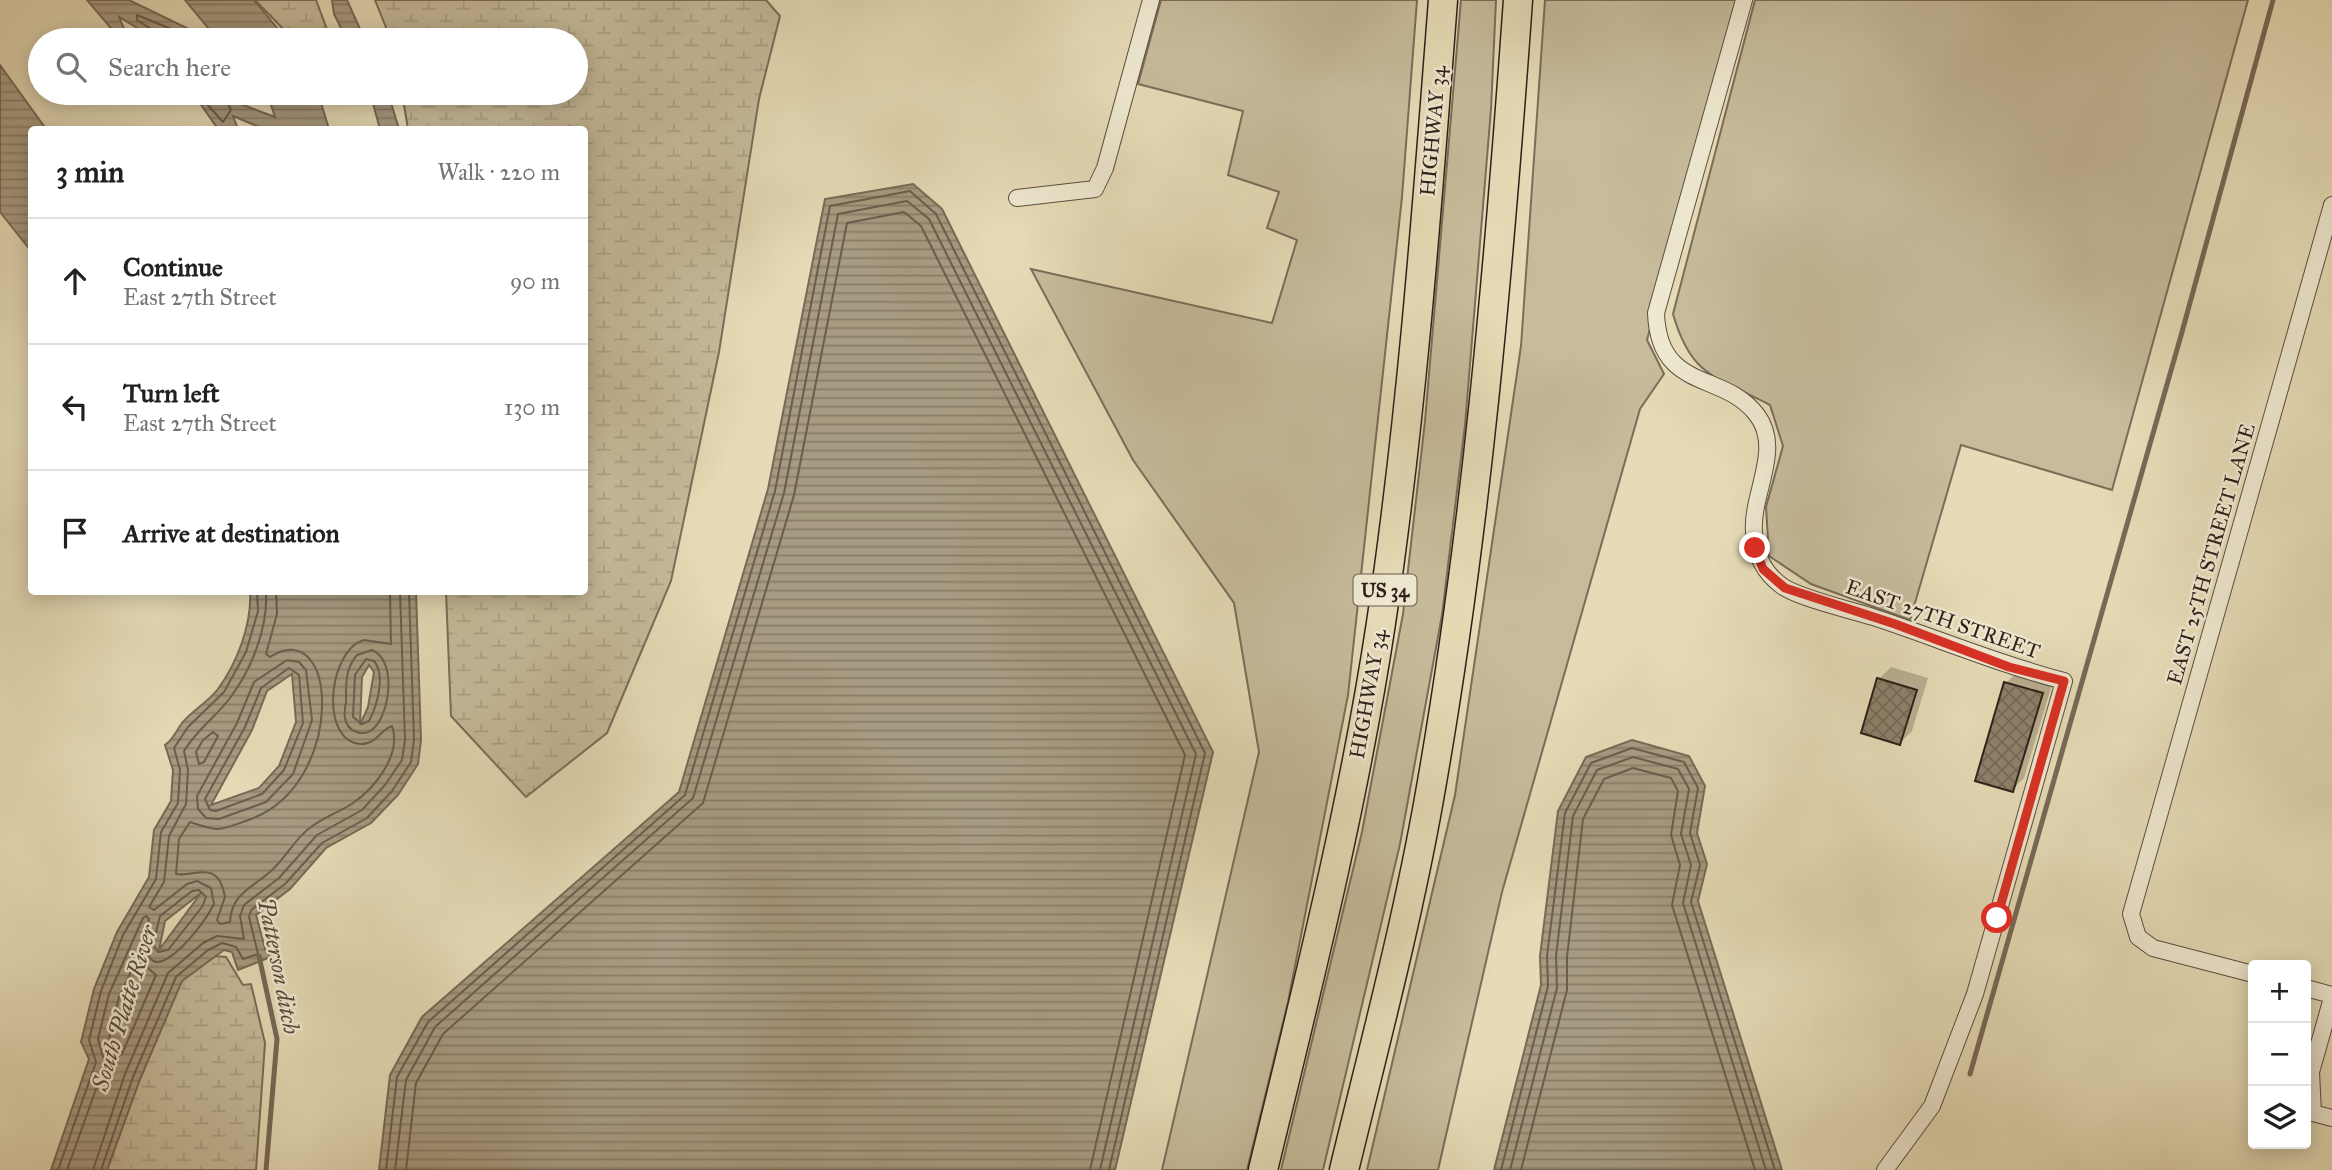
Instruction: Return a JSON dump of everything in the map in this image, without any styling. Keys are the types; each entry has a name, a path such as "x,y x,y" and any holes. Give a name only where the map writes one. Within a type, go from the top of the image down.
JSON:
{"highway":[{"name":"HIGHWAY 34","path":"1263,1170 1348,810 1381,623 1406,429 1443,0"},
{"path":"1344,1170 1384,1010 1428,802 1462,590 1489,352 1518,0"}],"street":[{"path":"1017,198 1095,189 1105,169 1151,0"},
{"name":"EAST 27TH STREET","path":"1744,0 1656,313 1657,336 1684,373 1730,393 1756,412 1764,427 1769,447 1753,519 1755,548 1763,569 1785,588 1895,624 2009,667 2064,681 1975,994 1932,1106 1885,1170"},
{"name":"EAST 25TH STREET LANE","path":"2248,974 2153,948 2138,937 2131,914 2332,205"},
{"path":"2311,990 2332,997 2311,1072 2314,1113 2332,1118"}],"green space":[{"path":"255,0 316,0 326,28 282,28"},
{"path":"375,0 766,0 780,16 759,99 719,352 671,581 607,733 526,797 451,716 446,595 588,595 588,126 408,126 404,105 588,105 588,28 386,28"},
{"path":"1161,0 1417,0 1402,197 1348,695 1288,1002 1247,1170 1162,1170 1259,752 1234,603 1133,460 1031,269 1272,323 1297,240 1267,228 1279,192 1228,175 1243,111 1138,84"},
{"path":"1461,0 1496,0 1491,109 1465,425 1442,615 1400,844 1323,1170 1281,1170 1362,832 1403,614 1425,421"},
{"path":"1545,0 1738,0 1647,340 1664,374 1640,409 1502,892 1438,1170 1367,1170 1455,795 1521,346"},
{"path":"1755,0 2248,0 2112,490 1961,445 1910,620 1811,584 1769,556 1766,507 1783,446 1770,405 1720,381 1697,363 1680,335 1673,314"},
{"path":"213,956 226,957 243,985 251,984 265,1043 256,1170 107,1170 140,1079 182,980"}],"water":[{"path":"87,0 129,0 187,28 137,28 119,17 124,28 111,28"},
{"path":"185,0 254,0 277,28 208,28"},
{"path":"332,0 347,0 360,28 341,28 334,14"},
{"path":"0,65 44,126 28,126 28,247 0,212"},
{"path":"201,105 243,105 275,117 271,105 322,105 328,126 257,126 233,116 237,126 216,126"},
{"path":"373,105 392,105 398,126 379,126"},
{"path":"913,184 942,209 1213,752 1115,1170 379,1170 390,1075 422,1017 679,792 768,489 825,199"},
{"name":"South Platte River","path":"250,595 416,595 421,740 418,764 398,795 371,823 326,848 290,889 256,915 266,952 271,957 238,970 232,952 224,950 182,981 140,1079 107,1170 51,1170 89,1059 81,1042 94,989 117,932 149,877 154,830 171,801 173,770 165,745 190,714 214,694 225,679 242,643 249,617","holes":["369,665 374,672 368,707 360,725 362,677","292,674 296,722 279,766 259,788 211,805 252,730 267,691","201,893 159,950 165,921"]},
{"path":"1632,740 1689,756 1705,786 1697,833 1707,864 1698,901 1782,1170 1494,1170 1541,985 1540,956 1558,811 1586,757"}],"building":[{"path":"1877,678 1917,690 1900,745 1861,733"},
{"path":"2004,682 2043,693 2013,792 1975,781"}],"waterway":[{"path":"1970,1074 2182,332 2273,0"},
{"name":"Patterson ditch","path":"259,956 277,1039 266,1170"}],"route":[{"path":"1755,548 1763,569 1785,588 1895,624 2009,667 2064,681 1997,918"}]}
